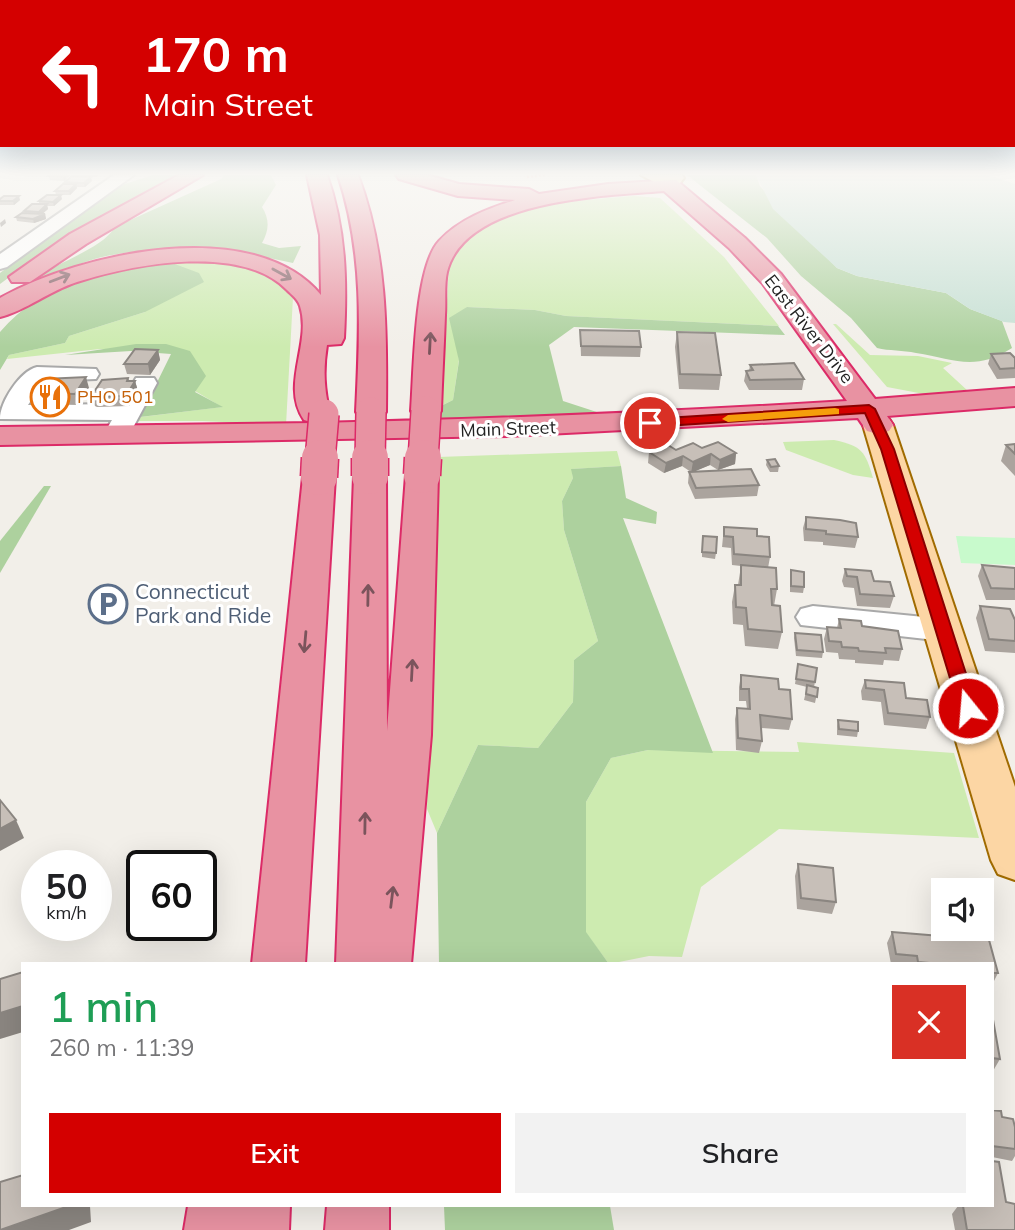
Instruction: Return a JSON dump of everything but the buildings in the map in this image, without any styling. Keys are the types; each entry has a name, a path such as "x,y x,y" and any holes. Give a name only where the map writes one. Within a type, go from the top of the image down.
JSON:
{"highway":[{"path":"0,298 26,273 92,232"},
{"path":"278,962 334,269 330,232"},
{"path":"362,962 372,267 366,232"},
{"path":"384,962 409,735 435,273 442,250 460,232"},
{"name":"East River Drive","path":"722,232 772,279 873,417"},
{"path":"0,309 53,281 125,261 198,256 268,267 298,284 313,305 315,320 309,383 320,437"},
{"name":"Main Street","path":"873,417 1015,397"},
{"name":"Main Street","path":"0,436 65,424 117,433 495,445 873,417 1015,415"},
{"name":"Main Street","path":"0,452 117,433"},
{"path":"260,962 286,861"},
{"path":"216,1230 219,1207"},
{"path":"257,1230 259,1207"},
{"path":"357,1230 358,1207"}],"main road":[{"path":"873,417 942,623 1015,860"}],"street":[{"path":"0,263 43,232"},
{"path":"65,424 9,413 37,374 87,374"},
{"path":"117,433 145,383"},
{"path":"837,595 839,608 942,623"},
{"path":"813,617 942,623"}],"green space":[{"path":"54,232 80,232 42,253 0,284 0,273"},
{"path":"111,232 266,232 262,243 279,248 301,246 293,263 221,252 146,251 98,258 37,278"},
{"path":"476,232 697,232 724,257 779,326 566,316 535,310 467,307 454,330 459,360 453,400 441,406 449,265"},
{"path":"760,232 804,232 837,268 857,276 946,293 970,309 1002,321 1012,348 987,360 964,362 877,348 851,318 801,276"},
{"path":"798,232 1015,232 1015,323 1004,322 970,309 946,293 857,276 837,268"},
{"path":"177,260 225,263 254,270 280,285 293,297 286,425 136,421 141,417 222,407 195,391 190,351 100,349 7,359 9,355 65,343 69,336 145,312 135,264"},
{"path":"172,263 199,273 204,282 145,312 69,336 65,343 9,355 0,370 0,332 36,300 56,288 101,272"},
{"path":"467,307 535,310 566,316 778,326 785,335 574,327 549,345 563,401 609,416 439,423 441,406 453,400 459,361 449,318"},
{"path":"833,324 870,355 918,356 952,363 943,368 968,391 924,394 887,387"},
{"path":"136,344 166,344 190,351 206,376 195,392 223,407 140,417 171,354 131,351 65,355"},
{"path":"834,440 861,451 873,478 853,475 786,450 783,442"},
{"path":"617,451 621,466 572,469 573,478 562,501 564,530 598,641 574,660 573,702 538,748 478,745 437,833 427,809 438,457"},
{"path":"621,466 626,498 657,512 656,524 623,518 713,753 648,750 611,758 586,802 586,932 608,962 439,962 437,833 478,745 538,748 573,702 574,660 598,641 564,530 562,501 573,478 571,469"},
{"path":"44,486 51,486 0,573 0,541"},
{"path":"956,536 1015,538 1015,565 961,563"},
{"path":"797,742 954,753 979,838 779,829 701,887 682,957 649,956 608,962 586,933 586,802 611,758 648,750 799,752"},
{"path":"444,1207 610,1207 614,1230 445,1230"}],"slow traffic":[{"path":"728,419 835,412"}],"place":[{"name":"PHO 501","path":"50,397"},
{"name":"Connecticut Park and Ride","path":"108,604"}],"route":[{"path":"650,423 869,409 887,449 968,708"}]}
